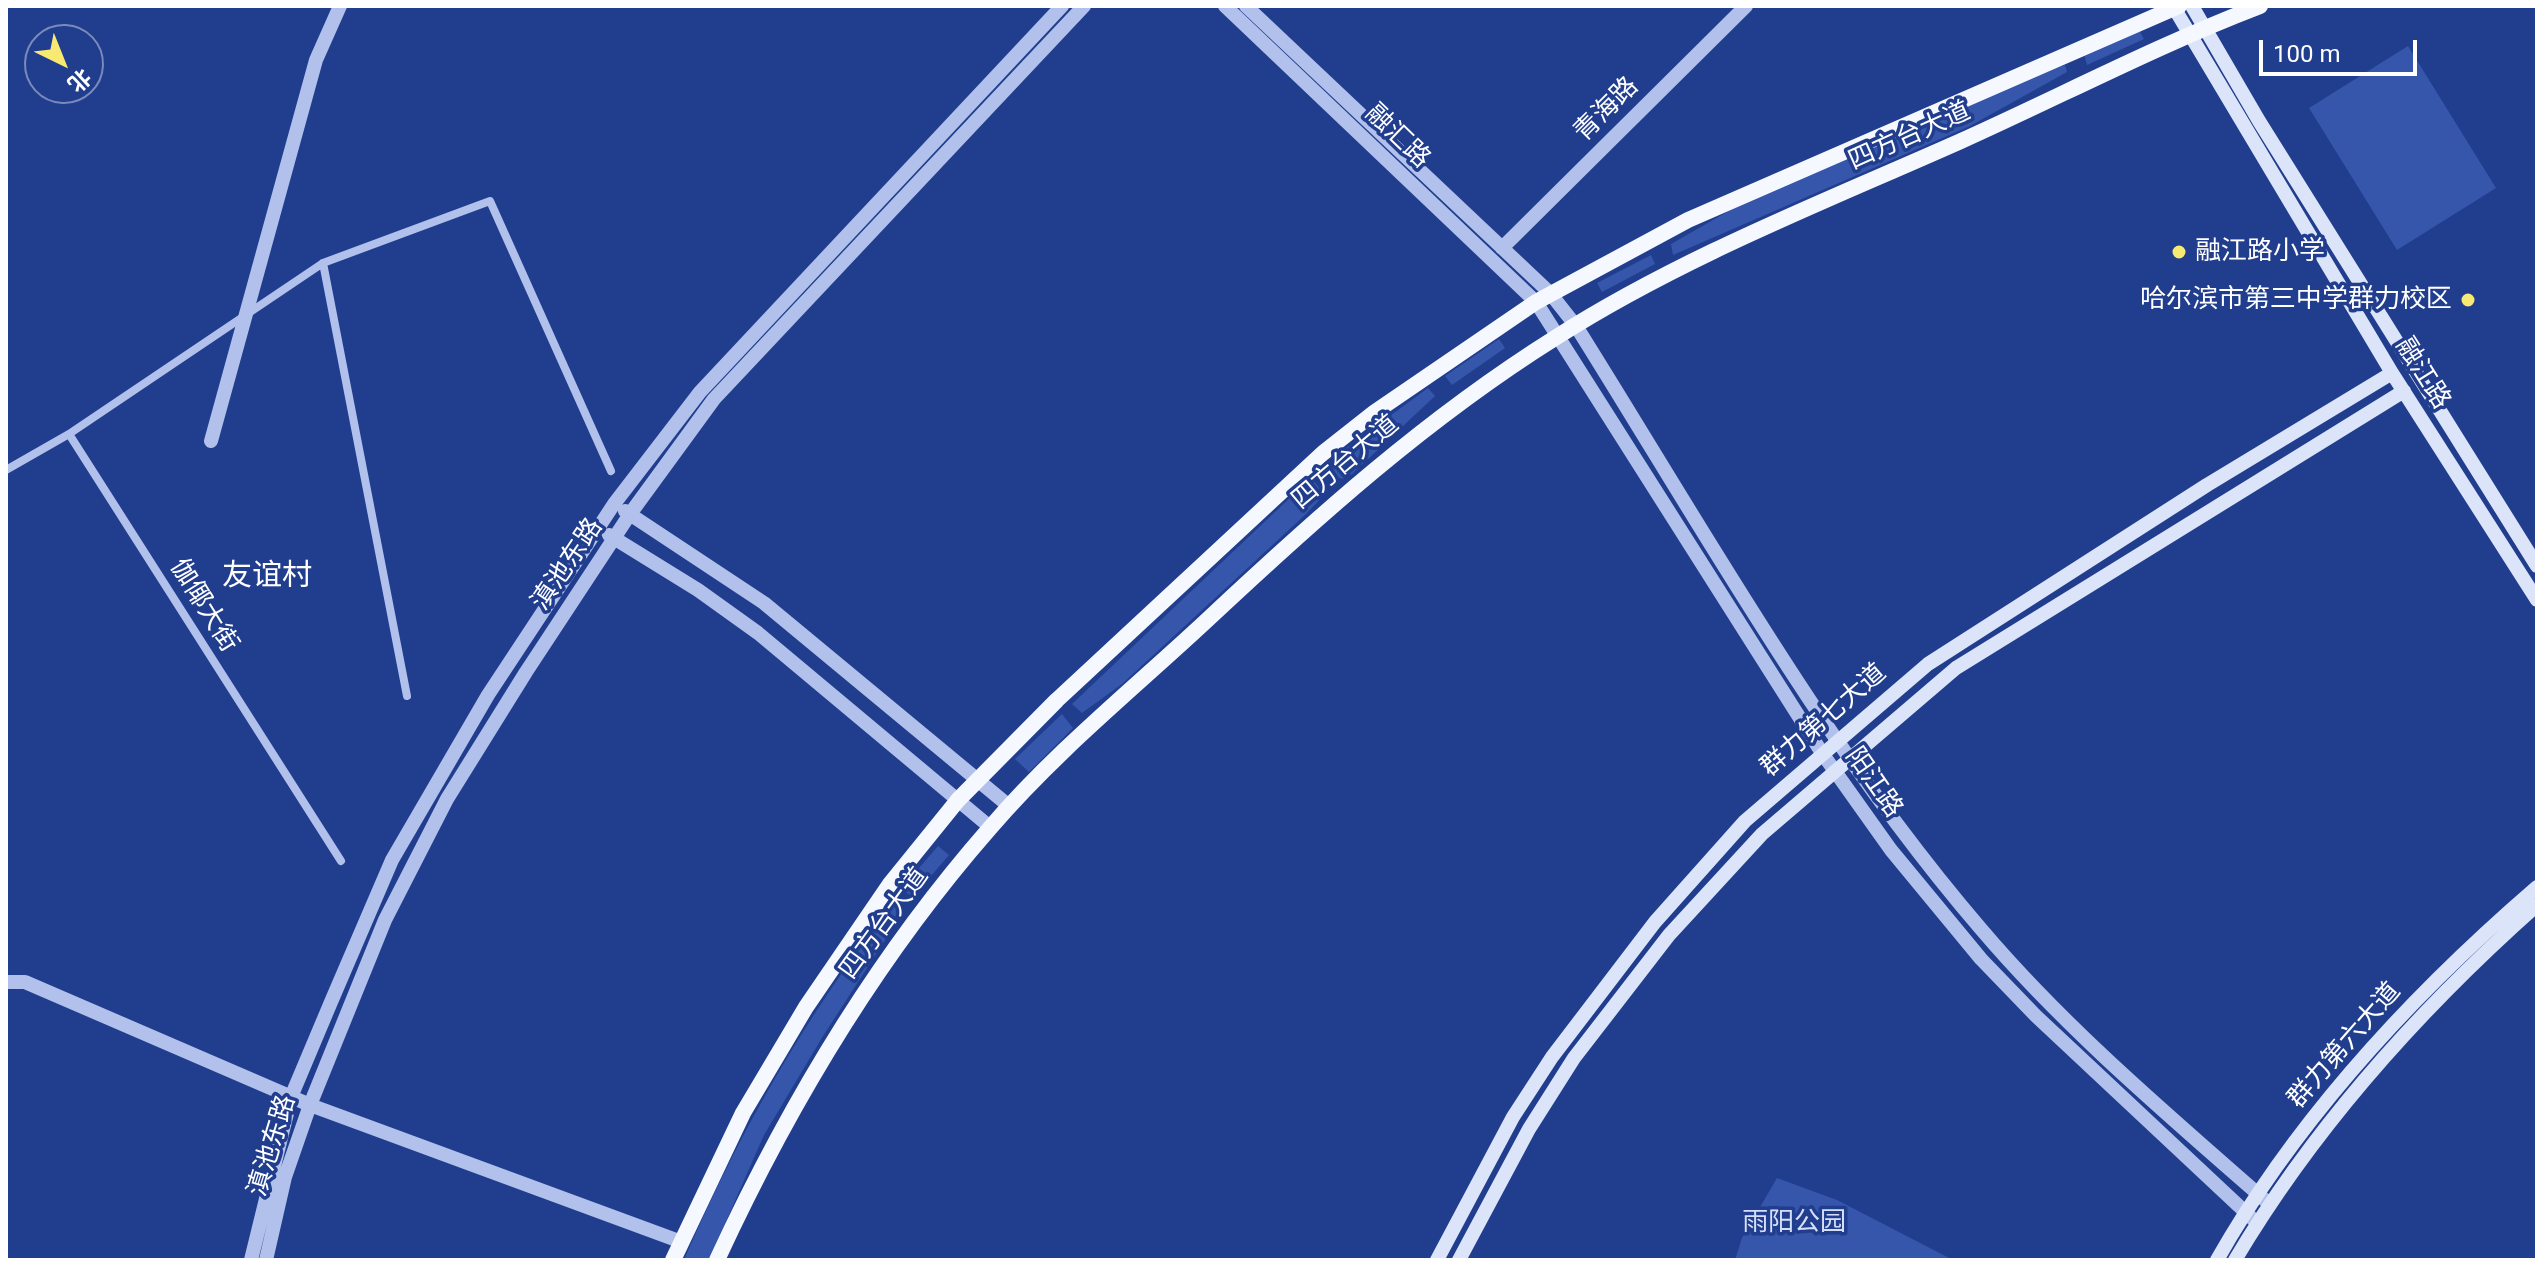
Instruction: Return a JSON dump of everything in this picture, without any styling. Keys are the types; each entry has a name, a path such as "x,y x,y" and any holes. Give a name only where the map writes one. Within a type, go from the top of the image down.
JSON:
{"main road":[{"name":"融江路","path":"2192,6 2537,566"},
{"name":"四方台大道","path":"717,1260 760,1168 814,1069 907,930 990,827 1354,485 1455,404 1559,335 1712,252 2188,35 2260,6"},
{"name":"四方台大道","path":"673,1260 679,1241 743,1113 806,1007 890,884 977,779 1323,453 1375,412 1543,297 1734,198 2176,7"},
{"name":"融江路","path":"2176,7 2188,35 2392,373 2537,600"},
{"name":"群力第七大道","path":"1437,1260 1513,1117 1552,1057 1655,922 1745,821 1836,739 1928,664 2207,485 2392,373"},
{"name":"群力第七大道","path":"1459,1260 1529,1129 1583,1046 1669,935 1762,834 1849,757 1969,660 2404,391"},
{"name":"群力第六大道","path":"2217,1260 2245,1211 2302,1131 2389,1029 2459,956 2537,887"},
{"name":"群力第六大道","path":"2235,1260 2269,1204 2314,1143 2413,1026 2493,944 2537,905"}],"street":[{"path":"211,441 316,60 340,6"},
{"name":"滇池东路","path":"251,1260 291,1097 374,901 406,834 459,742 598,528 652,451 732,356 1062,6"},
{"name":"滇池东路","path":"266,1260 285,1177 310,1105 416,855 490,728 630,514 745,364 1084,6"},
{"name":"融汇路","path":"1225,6 1543,297"},
{"name":"融汇路","path":"1246,6 1502,248 1543,297"},
{"name":"青海路","path":"1502,248 1746,6"},
{"path":"6,470 69,434 323,263 490,201 611,471"},
{"path":"323,263 407,696"},
{"name":"阳江路","path":"1543,297 1576,326 1836,739 1916,850 2022,975 2269,1204"},
{"name":"阳江路","path":"1543,297 1559,335 1822,753 1891,850 1989,967 2257,1223"},
{"name":"伽倻大街","path":"69,434 341,861"},
{"path":"614,504 764,603 1009,806"},
{"path":"598,528 698,590 758,633 990,827"},
{"path":"6,982 25,982 310,1105 679,1241"}],"green space":[{"path":"2139,30 2144,39 2087,65 2084,54"},
{"path":"2408,46 2496,188 2397,250 2309,108"},
{"path":"2065,65 2067,72 1970,126 1673,255 1671,244 1741,204 1993,92"},
{"path":"1651,255 1655,264 1602,292 1597,283"},
{"path":"1499,339 1505,348 1452,385 1445,376"},
{"path":"1428,388 1435,396 1352,474 1342,479 1332,475 1327,467 1334,457"},
{"path":"1311,478 1325,494 1306,514 1122,684 1082,713 1072,704"},
{"path":"1062,714 1073,728 1029,772 1015,759"},
{"path":"938,846 949,855 913,897 901,889"},
{"path":"891,906 899,907 902,914 764,1135 709,1260 684,1260 728,1166 776,1076 831,990"},
{"name":"雨阳公园","path":"1777,1178 1837,1200 1953,1260 1735,1260 1742,1238"}],"place":[{"name":"融江路小学","path":"2179,252"},
{"name":"哈尔滨市第三中学群力校区","path":"2468,300"}],"district":[{"name":"友谊村","path":"267,577"}]}
